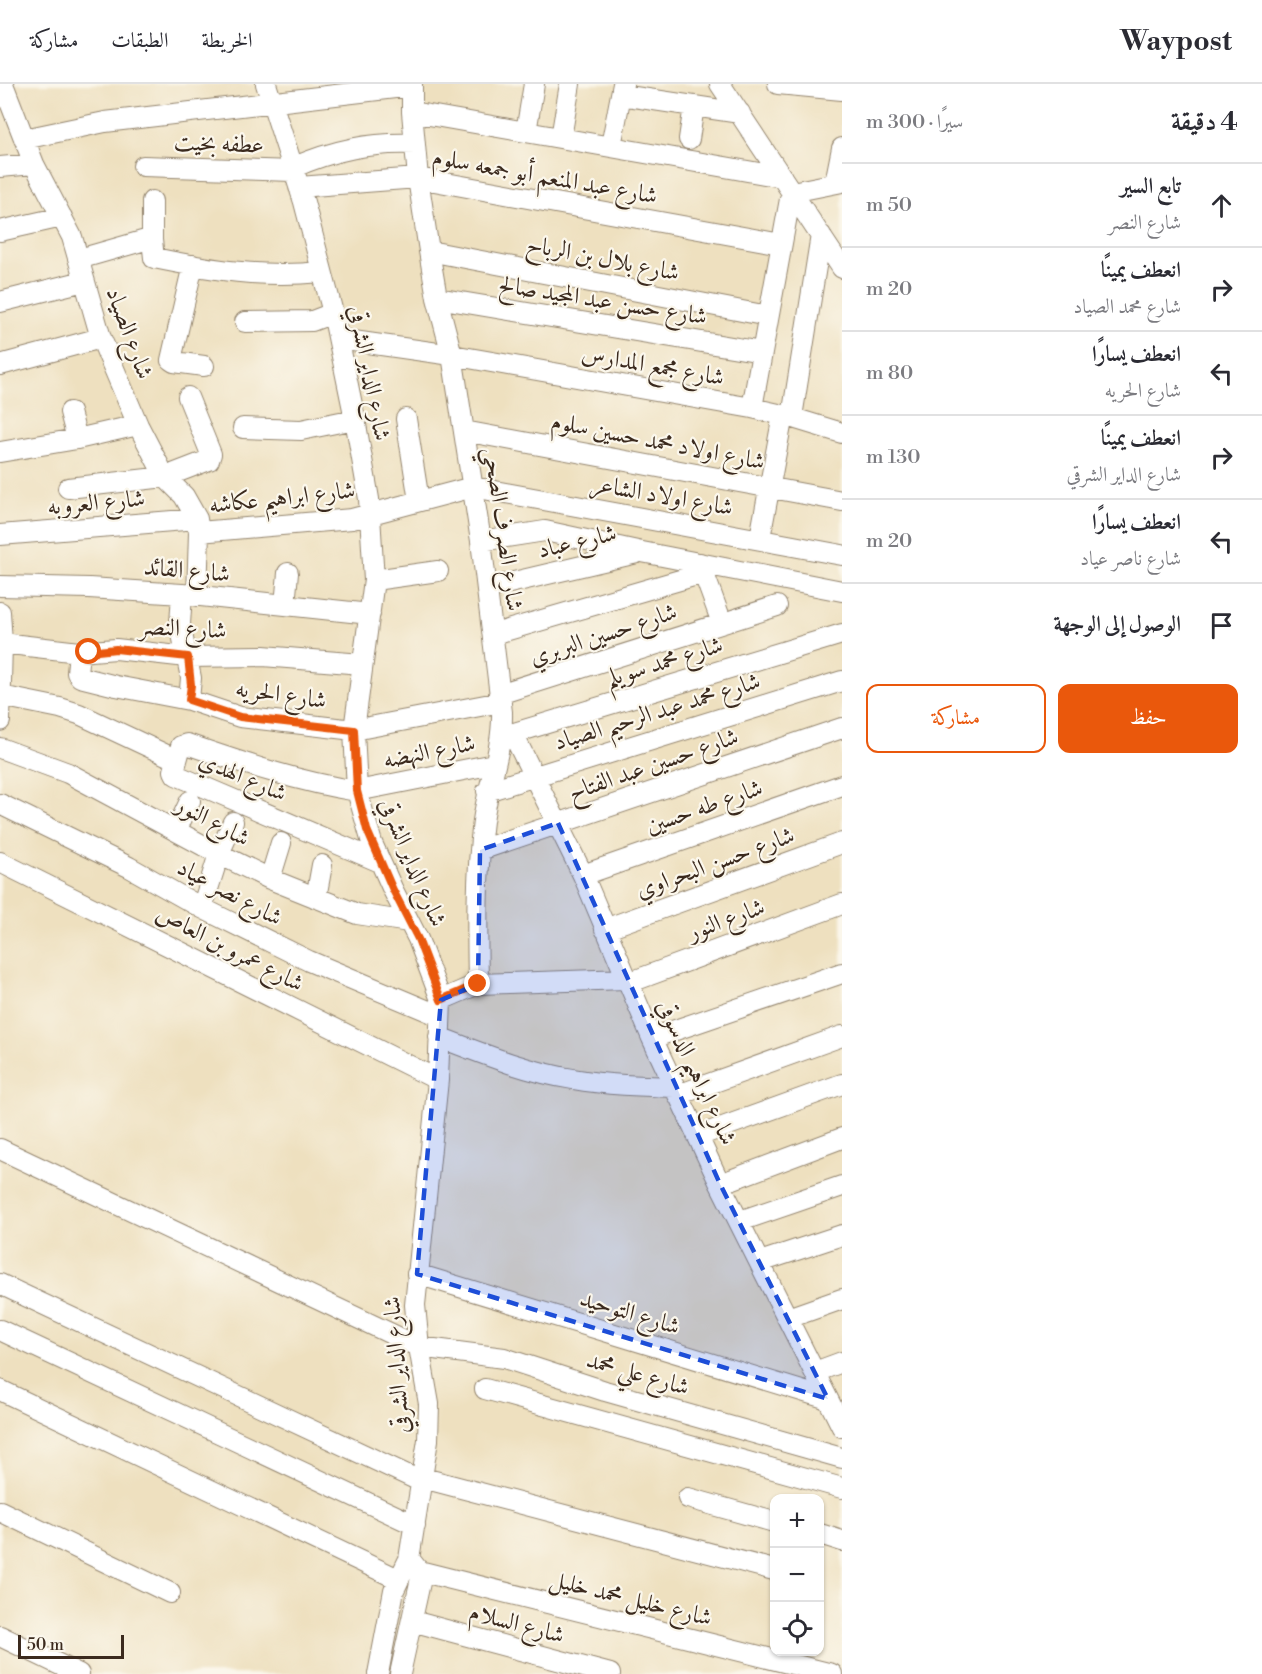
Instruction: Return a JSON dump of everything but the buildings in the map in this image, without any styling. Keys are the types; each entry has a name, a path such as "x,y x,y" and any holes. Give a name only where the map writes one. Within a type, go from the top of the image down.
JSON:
{"street":[{"name":"شارع الصياد","path":"3,84 34,164 62,217 79,259 101,338 138,425 165,477 184,496 198,526"},
{"path":"526,132 534,84"},
{"path":"561,138 570,84"},
{"path":"720,84 842,268"},
{"path":"778,84 842,90"},
{"path":"24,139 268,93 412,85"},
{"name":"شارع الصرف الصحي","path":"412,85 418,178 437,298 452,356 473,487 507,736 494,764 487,791 480,850 477,917 478,984"},
{"path":"611,146 622,90 694,106 740,113"},
{"name":"شارع الداير الشرقي","path":"268,93 295,176 333,313 355,419 370,514 374,580 354,730 357,791 367,830 418,939 441,1008 438,1080 415,1305 419,1347 429,1404 428,1440 415,1525 414,1565 420,1583 405,1673"},
{"path":"690,139 694,106"},
{"path":"412,112 611,146 787,185 839,183 842,148"},
{"path":"295,176 339,150 390,143 415,144"},
{"path":"0,167 34,164"},
{"name":"عطفه بخيت","path":"143,166 295,176"},
{"name":"شارع عبد المنعم أبو جمعه سلوم","path":"295,176 418,178 781,244"},
{"path":"752,408 781,244 787,185"},
{"path":"152,201 154,258 253,274 297,275 322,272"},
{"path":"0,231 62,217"},
{"path":"760,538 769,488 787,416 821,235"},
{"path":"79,259 152,240"},
{"name":"شارع بلال بن الرباح","path":"429,251 768,316"},
{"path":"193,265 171,360 174,363 204,366"},
{"path":"0,302 84,281"},
{"name":"شارع حسن عبد المجيد صالح","path":"437,298 762,352"},
{"path":"245,322 312,321 333,313"},
{"path":"0,365 101,338"},
{"name":"شارع مجمع المدارس","path":"339,339 452,356 752,408 787,416 842,434"},
{"path":"68,488 165,477 210,458 188,397"},
{"path":"70,412 77,439"},
{"path":"243,428 301,430 355,419"},
{"path":"406,419 419,501"},
{"path":"0,452 77,439 138,425"},
{"name":"شارع اولاد محمد حسين سلوم","path":"464,431 842,501"},
{"name":"شارع ابراهيم عكاشه","path":"198,526 352,519 473,487"},
{"name":"شارع اولاد الشاعر","path":"473,487 760,538 842,555"},
{"path":"189,700 191,685 188,657 180,624 189,595 198,526"},
{"name":"شارع العروبه","path":"0,535 198,526"},
{"path":"481,541 545,531 642,552 702,568 842,591"},
{"name":"شارع عباد","path":"488,588 642,552"},
{"path":"702,568 722,623"},
{"path":"494,634 702,568"},
{"path":"374,580 438,571"},
{"path":"285,605 288,573"},
{"name":"شارع القائد","path":"0,586 89,588 189,595 370,614"},
{"name":"شارع حسين البربري","path":"500,698 777,606"},
{"path":"0,612 2,643 0,721"},
{"name":"شارع محمد سويلم","path":"507,736 842,634"},
{"name":"شارع النصر","path":"2,643 79,652 116,649 188,657 263,656 362,664"},
{"name":"شارع الحريه","path":"79,652 77,674 80,677 189,700 240,717 354,730 500,698"},
{"name":"شارع محمد عبد الرحيم الصياد","path":"487,791 842,681"},
{"name":"شارع الهدي","path":"2,696 79,714 177,760 174,771 176,775 380,862"},
{"name":"شارع حسين عبد الفتاح","path":"480,850 842,728"},
{"name":"شارع ابراهيم الدسوقي","path":"507,736 534,776 558,823 583,875 652,1038 720,1184 837,1413"},
{"name":"شارع النهضه","path":"177,760 181,746 187,744 334,788 357,791 494,764"},
{"name":"شارع النور","path":"0,748 68,773 270,879 357,914 409,922"},
{"name":"شارع طه حسين","path":"583,875 842,785"},
{"path":"176,831 190,801"},
{"name":"شارع نصر عياد","path":"0,804 129,867 202,908 309,961 441,1008"},
{"path":"202,908 219,854 233,822"},
{"path":"270,879 281,843"},
{"name":"شارع حسن البحراوي","path":"605,929 842,843"},
{"name":"شارع عمرو بن العاص","path":"0,862 438,1080"},
{"path":"316,898 322,865"},
{"name":"شارع النور","path":"478,984 627,981 842,904"},
{"path":"652,1038 842,973"},
{"path":"441,1008 478,984"},
{"path":"440,1037 521,1067 572,1079 677,1091 842,1036"},
{"path":"698,1136 842,1084"},
{"path":"720,1184 842,1138"},
{"name":"شارع علي محمد","path":"0,1149 419,1347 504,1358 605,1391 842,1458"},
{"path":"740,1221 842,1185"},
{"path":"760,1262 842,1235"},
{"name":"شارع التوحيد","path":"417,1274 837,1413"},
{"path":"0,1284 423,1480 770,1569"},
{"path":"788,1318 842,1299"},
{"path":"0,1330 415,1525"},
{"path":"815,1372 842,1362"},
{"path":"485,1389 842,1488"},
{"path":"0,1390 398,1579"},
{"path":"688,1498 770,1521"},
{"path":"0,1511 170,1593"},
{"path":"824,1536 842,1541"},
{"name":"شارع الداير الشرقي","path":"378,1674 391,1601 398,1579 414,1565"},
{"name":"شارع خليل محمد خليل","path":"414,1565 832,1674"},
{"name":"شارع السلام","path":"412,1621 610,1674"},
{"path":"0,1636 79,1674"}],"highlighted area":[{"path":"558,823 720,1184 828,1399 417,1274 441,1000 478,984 480,850"}],"route":[{"path":"89,652 116,649 188,657 191,685 189,700 240,717 354,730 357,791 367,830 393,890 418,939 441,1000 478,984"}]}
